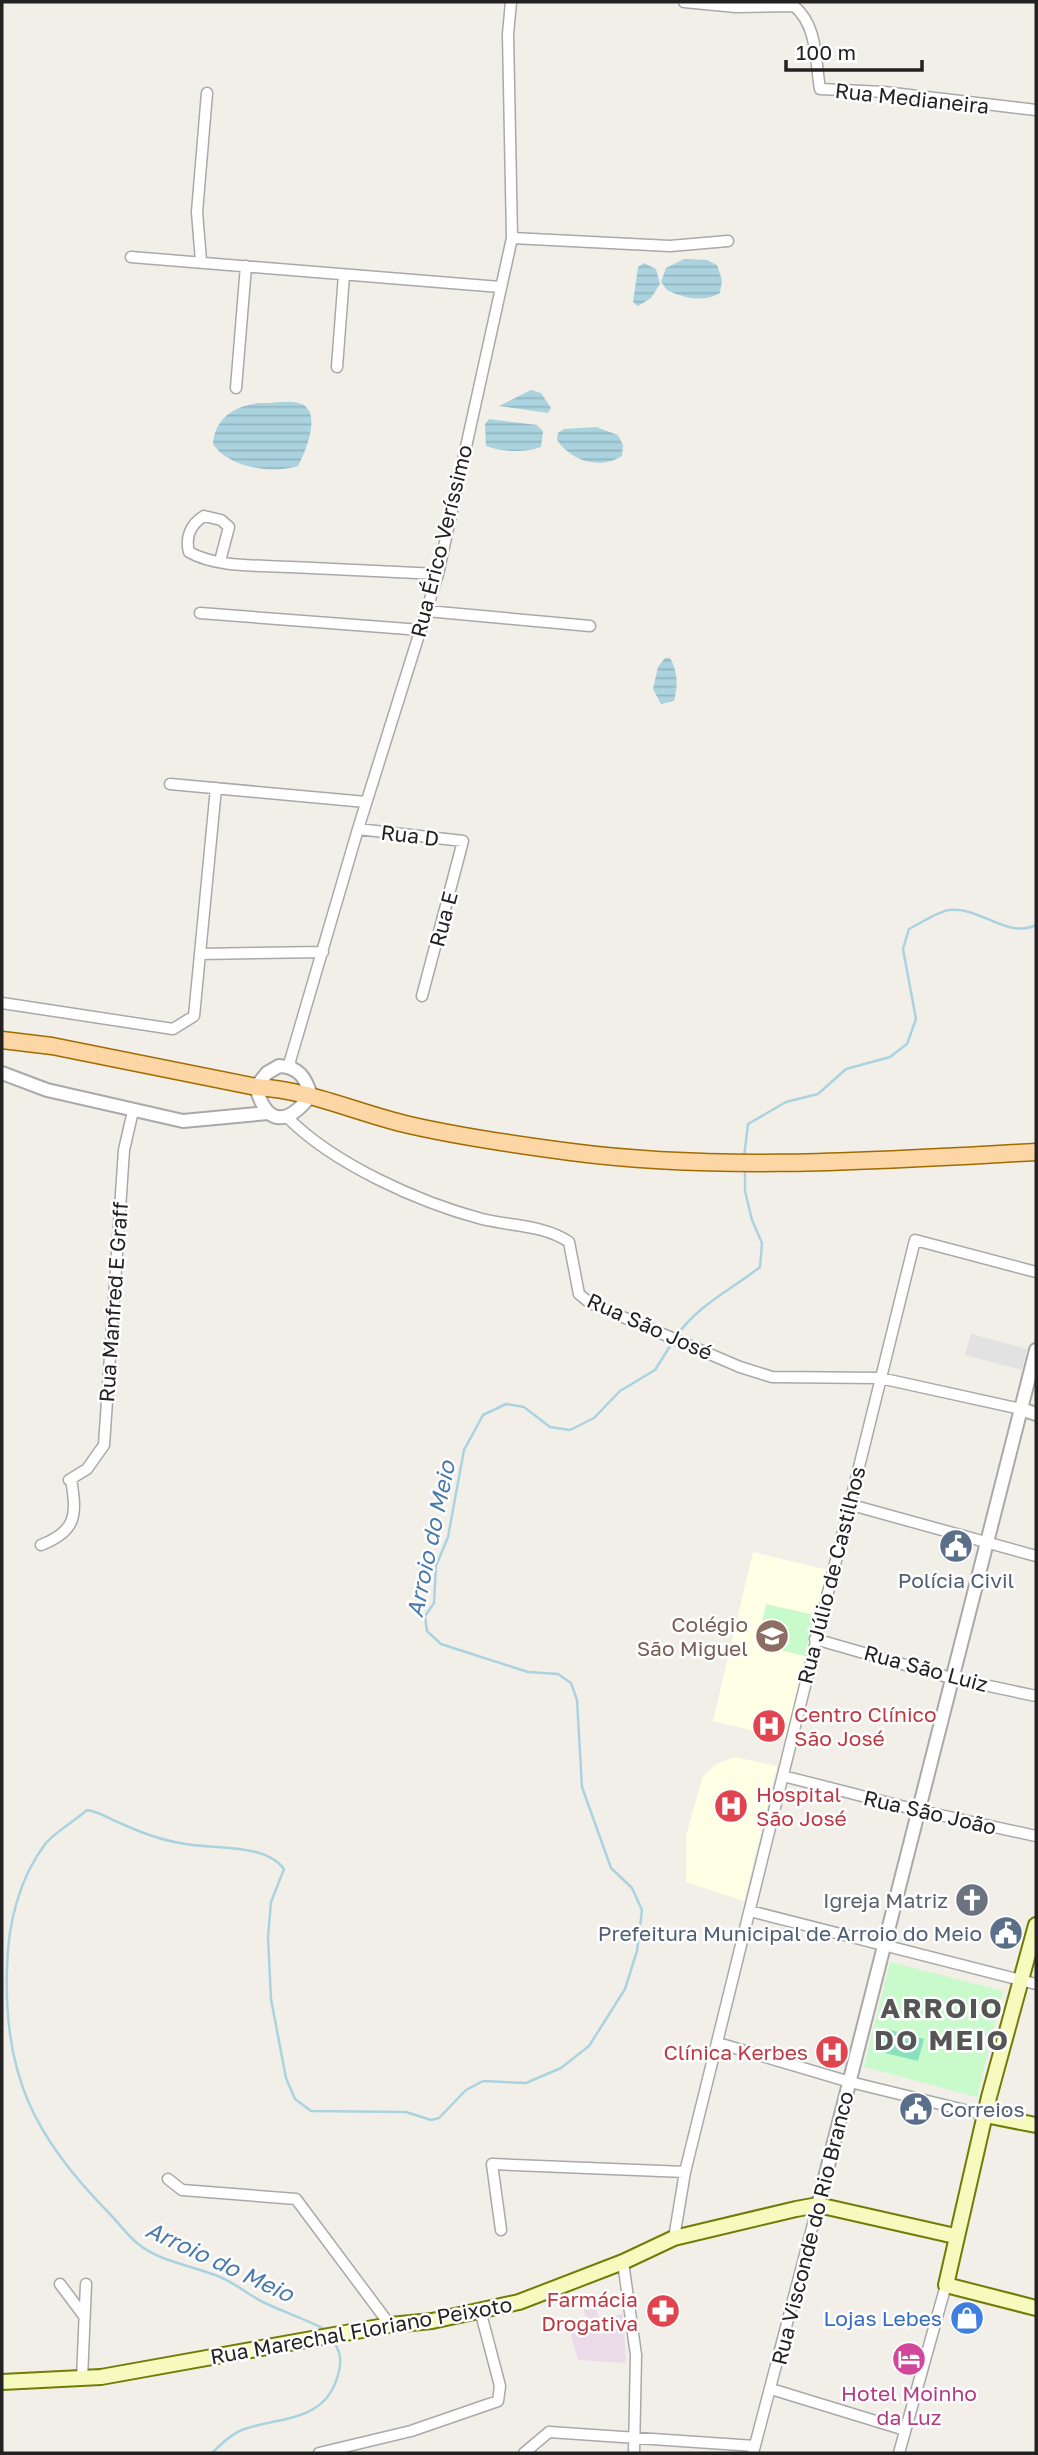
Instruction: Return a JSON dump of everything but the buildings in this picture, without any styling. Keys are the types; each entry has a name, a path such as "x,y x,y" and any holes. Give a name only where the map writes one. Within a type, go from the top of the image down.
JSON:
{"main road":[{"path":"2,1040 52,1046 256,1087 284,1089 408,1124 572,1152 701,1161 778,1162 1036,1152"},
{"path":"1036,1925 985,2115 955,2235 946,2285 1036,2308"},
{"path":"985,2115 1036,2125"},
{"name":"Rua Marechal Floriano Peixoto","path":"2,2382 82,2379 390,2325 432,2321 519,2302 623,2262 674,2238 732,2222 818,2205 955,2235"}],"street":[{"name":"Rua Érico Veríssimo","path":"292,1067 290,1062 358,829 438,574 512,238 508,34 511,2"},
{"name":"Rua Medianeira","path":"684,2 736,7 794,6 806,16 814,38 820,89 884,92 1036,110"},
{"path":"201,261 197,212 207,93"},
{"path":"512,238 670,246 728,241"},
{"path":"131,257 500,287"},
{"path":"236,388 246,266"},
{"path":"337,367 344,275"},
{"path":"220,561 229,527 213,516 204,516 196,521 189,533 190,552 200,558 220,561 438,574"},
{"path":"427,611 590,626"},
{"path":"200,613 421,630"},
{"path":"170,784 366,802"},
{"path":"2,1003 173,1029 194,1016 216,788"},
{"name":"Rua D","path":"358,829 463,841"},
{"name":"Rua E","path":"422,996 463,841"},
{"path":"200,954 323,952"},
{"path":"2,1073 47,1090 183,1121 268,1113 288,1118 296,1114 311,1096 305,1077 292,1067 279,1066 267,1073 256,1087 262,1107 268,1113"},
{"name":"Rua Manfred E Graff","path":"41,1545 61,1537 69,1530 74,1506 70,1479 87,1469 104,1445 124,1150 133,1111"},
{"name":"Rua São José","path":"288,1118 306,1136 329,1151 409,1193 480,1219 556,1233 569,1242 579,1293 584,1298 740,1367 772,1377 880,1378 1036,1414"},
{"name":"Rua Júlio de Castilhos","path":"674,2238 685,2172 915,1240 1036,1272"},
{"name":"Rua Visconde do Rio Branco","path":"754,2449 1036,1350"},
{"path":"848,1504 1036,1556"},
{"name":"Rua São Luiz","path":"815,1639 951,1678 1036,1696"},
{"name":"Rua São João","path":"783,1776 917,1810 1036,1836"},
{"path":"750,1911 1036,1984"},
{"path":"718,2043 850,2082 985,2115"},
{"path":"501,2230 492,2164 685,2172"},
{"path":"168,2179 182,2190 296,2199 390,2325"},
{"path":"623,2262 636,2355 634,2453"},
{"path":"60,2284 85,2316"},
{"path":"82,2379 86,2284"},
{"path":"899,2453 946,2285"},
{"path":"319,2453 411,2431 498,2402 500,2386 480,2310"},
{"path":"771,2389 905,2430"},
{"path":"524,2453 549,2431 754,2449"}],"shaded area":[{"path":"971,1334 1027,1349 1022,1370 965,1355"},
{"name":"Colégio São Miguel","path":"753,1552 828,1570 788,1739 713,1721"},
{"name":"Hospital São José","path":"735,1757 777,1766 744,1901 686,1882 686,1836 703,1776 717,1764"},
{"path":"595,2304 599,2318 623,2314 626,2363 578,2360 569,2328 587,2323 583,2306"}],"green space":[{"path":"766,1604 814,1615 805,1656 757,1644"},
{"path":"890,1962 1003,1991 977,2097 864,2067"},
{"path":"887,2029 924,2039 918,2061 881,2052"}],"water":[{"path":"684,259 707,260 717,265 722,280 720,293 707,298 694,298 667,290 661,282 666,268"},
{"path":"644,263 656,269 660,284 651,298 638,306 633,302 638,267"},
{"path":"531,390 541,393 551,408 548,413 499,406"},
{"path":"295,402 309,411 310,436 298,466 264,469 240,464 229,459 213,444 218,427 228,414 259,403"},
{"path":"489,419 537,425 543,431 541,447 514,451 486,446 485,424"},
{"path":"596,427 618,435 623,445 622,456 605,462 586,461 570,453 557,440 558,433 564,429"},
{"path":"665,658 670,658 677,679 674,701 661,704 653,689 658,667"}],"waterway":[{"name":"Arroio do Meio","path":"744,1157 748,1124 786,1102 818,1094 846,1069 890,1057 907,1044 916,1019 903,949 909,929 950,910 972,913 1015,928 1036,925"},
{"name":"Arroio do Meio","path":"676,1337 693,1316 760,1267 762,1243 752,1220 745,1191 745,1170"},
{"name":"Arroio do Meio","path":"328,2331 265,2303 222,2278 145,2249 126,2232 60,2157 28,2102 11,2040 7,2005 8,1951 22,1886 46,1843 87,1810 165,1840 236,1848 275,1860 284,1869 271,1902 268,1937 271,1999 286,2078 295,2099 311,2111 406,2112 431,2120 439,2118 466,2090 483,2081 526,2083 561,2068 589,2046 625,1989 637,1951 642,1910 632,1888 611,1868 582,1787 577,1700 571,1683 558,1674 528,1672 441,1644 427,1631 425,1616 434,1603 436,1566 448,1537 464,1450 483,1415 506,1404 524,1407 550,1427 570,1430 594,1418 620,1391 655,1370 672,1343"},
{"name":"Arroio do Meio","path":"212,2453 238,2432 299,2415 323,2402 332,2391 340,2365 339,2353 333,2340"}],"place":[{"name":"Polícia Civil","path":"956,1546"},
{"name":"Colégio São Miguel","path":"772,1636"},
{"name":"Centro Clínico São José","path":"769,1726"},
{"name":"Hospital São José","path":"731,1806"},
{"name":"Igreja Matriz","path":"972,1900"},
{"name":"Prefeitura Municipal de Arroio do Meio","path":"1006,1933"},
{"name":"Clínica Kerbes","path":"832,2052"},
{"name":"Correios","path":"916,2109"},
{"name":"Farmácia Drogativa","path":"663,2311"},
{"name":"Lojas Lebes","path":"967,2318"},
{"name":"Hotel Moinho da Luz","path":"909,2359"}],"district":[{"name":"ARROIO DO MEIO","path":"942,2023"}]}
